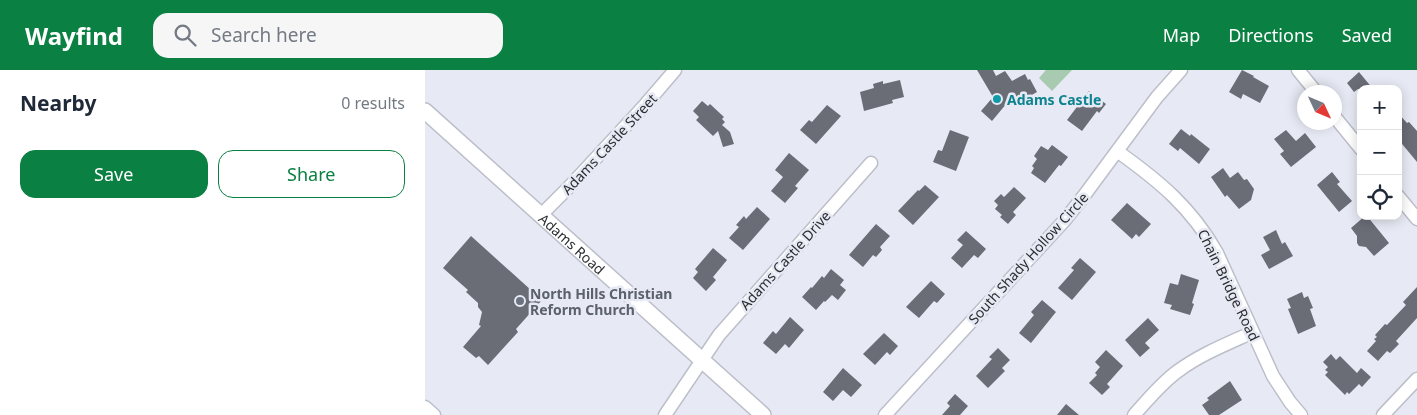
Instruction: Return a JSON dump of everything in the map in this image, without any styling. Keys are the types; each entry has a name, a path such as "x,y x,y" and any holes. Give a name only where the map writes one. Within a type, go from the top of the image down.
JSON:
{"street":[{"name":"Adams Castle Street","path":"541,215 645,106 675,70"},
{"name":"South Shady Hollow Circle","path":"885,415 1064,221 1157,96 1181,70"},
{"path":"1298,70 1310,85"},
{"name":"Adams Road","path":"425,111 763,415"},
{"path":"1342,125 1357,144"},
{"name":"Chain Bridge Road","path":"1117,151 1173,195 1201,227 1217,252 1273,376 1301,415"},
{"name":"Adams Castle Drive","path":"665,415 719,335 871,163"},
{"path":"1402,201 1417,219"},
{"path":"1134,415 1161,386 1186,365 1253,332"},
{"path":"1383,415 1417,379"},
{"path":"425,407 434,415"}],"green space":[{"path":"1046,70 1072,70 1052,91 1039,78"}],"building":[{"path":"977,70 993,70 996,76 1005,71 1012,81 1025,74 1037,92 1016,104 1012,97 992,121 981,111 993,97"},
{"path":"1242,70 1269,86 1260,103 1243,94 1241,99 1229,92"},
{"path":"1359,72 1370,85 1357,85 1357,90 1354,92 1347,83"},
{"path":"900,80 904,97 892,100 893,103 864,111 860,92 874,88 873,84 883,81 883,84"},
{"path":"1089,91 1106,104 1099,113 1097,111 1082,131 1067,120"},
{"path":"702,101 708,106 710,104 724,117 722,119 725,122 722,125 730,132 734,144 723,147 718,131 713,136 696,120 699,117 693,111"},
{"path":"827,105 841,116 816,144 800,130 809,120 812,122"},
{"path":"1402,117 1417,131 1417,162 1402,144"},
{"path":"1181,129 1190,136 1191,134 1210,149 1199,164 1180,148 1178,151 1169,144"},
{"path":"950,130 969,137 956,171 933,162 938,150 942,151"},
{"path":"1286,130 1296,141 1305,133 1316,147 1291,167 1280,154 1284,151 1274,139"},
{"path":"1052,145 1068,157 1045,183 1031,173 1034,168 1032,166 1037,159 1034,156 1041,146 1048,150"},
{"path":"789,153 809,170 795,186 798,188 785,203 771,191 783,177 775,170"},
{"path":"1223,168 1230,178 1238,172 1244,180 1247,179 1254,189 1251,200 1239,209 1227,195 1225,197 1211,177"},
{"path":"1332,172 1340,182 1337,184 1352,201 1339,212 1317,185"},
{"path":"925,185 939,197 913,225 898,211"},
{"path":"1014,187 1026,198 1013,212 1016,215 1008,224 995,209 998,205 994,201 1001,194 1004,197"},
{"path":"1127,203 1151,224 1139,237 1136,234 1132,239 1111,220"},
{"path":"757,207 770,219 743,250 729,238 739,227 736,225 744,216 746,219"},
{"path":"1360,220 1370,220 1389,243 1374,256 1366,247 1359,246 1357,236 1351,228"},
{"path":"876,224 890,236 880,247 882,250 876,257 873,255 863,267 849,255"},
{"path":"1276,230 1282,244 1285,242 1293,256 1269,269 1261,255 1270,250 1263,237"},
{"path":"966,231 986,249 978,258 974,255 962,268 951,258 963,245 957,240"},
{"name":"North Hills Christian Reform Church","path":"471,236 542,300 516,329 518,332 488,365 479,356 476,358 463,347 481,326 479,325 482,312 478,307 478,303 466,292 468,290 443,268"},
{"path":"713,248 727,260 713,277 716,280 706,291 693,278 698,272 695,269"},
{"path":"1080,258 1096,272 1072,300 1058,288 1074,270 1071,268"},
{"path":"831,269 844,280 840,285 846,290 838,300 832,295 816,310 802,297 822,276 824,278"},
{"path":"1181,274 1199,280 1190,315 1170,309 1172,305 1164,303 1170,283 1178,285"},
{"path":"931,281 945,294 937,303 934,301 919,318 906,307"},
{"path":"1417,287 1417,318 1396,341 1399,344 1390,353 1387,351 1378,361 1367,351 1376,341 1374,339 1377,337 1375,335 1406,305 1403,302"},
{"path":"1302,292 1304,298 1308,296 1313,308 1310,309 1316,326 1298,334 1288,309 1291,308 1287,299"},
{"path":"1042,300 1056,312 1031,343 1019,333 1034,315 1031,312"},
{"path":"790,317 804,330 789,348 785,344 776,354 763,343 773,331 776,334"},
{"path":"1148,318 1159,330 1145,343 1150,348 1140,357 1125,340"},
{"path":"884,333 898,346 890,355 887,352 875,365 863,354"},
{"path":"998,348 1010,360 1002,368 1005,371 988,388 976,376 992,359 989,357"},
{"path":"1106,350 1123,366 1107,384 1110,387 1102,395 1089,383 1097,375 1095,373 1100,367 1095,362"},
{"path":"1331,354 1336,360 1340,356 1357,373 1361,368 1371,377 1362,387 1359,384 1349,394 1347,392 1345,395 1325,375 1328,372 1325,370 1328,367 1323,362"},
{"path":"843,368 862,385 851,397 843,390 833,401 823,392"},
{"path":"1230,381 1242,400 1219,415 1209,415 1202,405 1209,400 1207,398"},
{"path":"955,394 968,406 960,415 942,415 950,406 947,403"},
{"path":"1066,404 1079,415 1057,415"}],"place":[{"name":"Adams Castle","path":"997,99"},
{"name":"North Hills Christian Reform Church","path":"520,301"}]}
